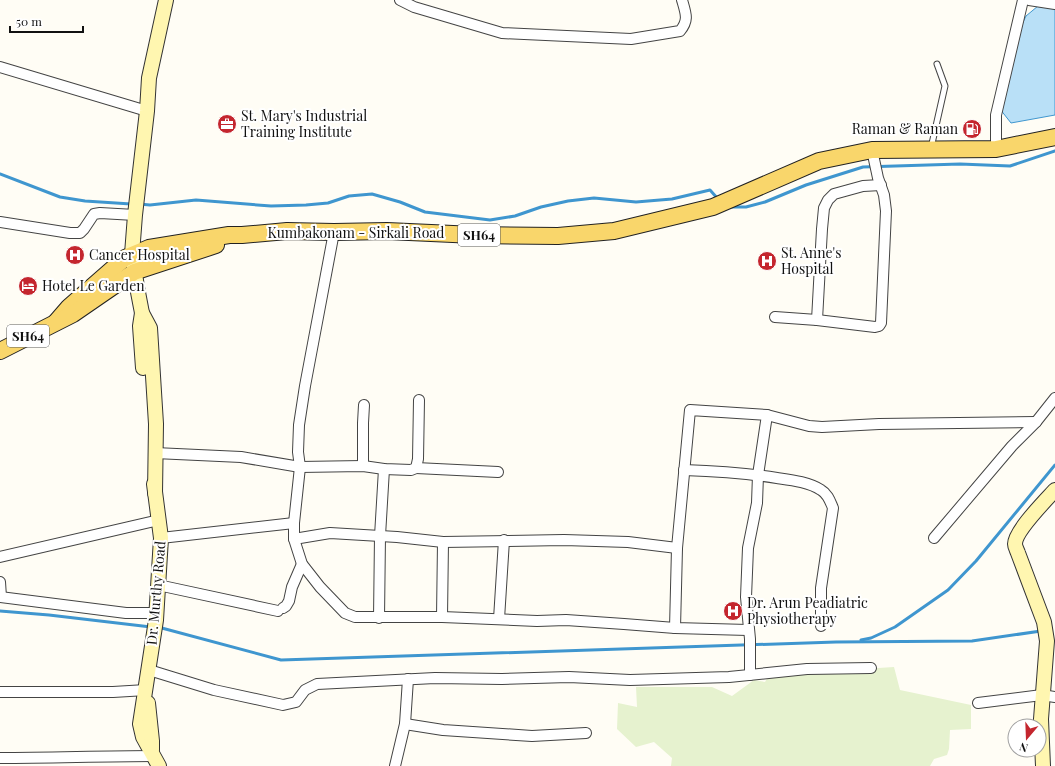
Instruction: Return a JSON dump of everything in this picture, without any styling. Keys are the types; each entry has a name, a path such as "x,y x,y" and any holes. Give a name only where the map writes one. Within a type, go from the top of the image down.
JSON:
{"main road":[{"name":"Dr. Murthy Road","path":"155,493 156,424 150,328 142,313 132,254 149,78 166,0"},
{"name":"Kumbakonam - Sirkali Road","path":"56,322 116,265 132,254 149,248 229,235 287,230 334,232 387,231 558,236 614,231 719,205 819,161 873,157 931,149 996,149 1055,137"},
{"name":"Kumbakonam - Sirkali Road","path":"0,351 73,314 134,272 231,241 242,235"},
{"name":"Dr. Murthy Road","path":"142,313 140,326 149,451 161,538 156,617 146,691 155,758"},
{"path":"1043,766 1041,719 1049,696 1047,641 1044,622 1015,543 1019,532 1025,524 1055,490"}],"street":[{"path":"400,0 414,7 502,33 631,39 680,32 685,25 687,15 682,0"},
{"path":"996,149 996,115 1023,0"},
{"path":"1028,0 1055,4"},
{"path":"0,67 147,111"},
{"path":"775,317 875,327 881,324 886,210 884,195 873,157"},
{"path":"817,320 824,208 828,200 834,194 880,182"},
{"path":"0,222 70,233 80,233 94,214 136,213"},
{"path":"334,232 301,409 298,452 300,467 294,523 294,539 302,564 320,587 345,613 355,617 379,618 442,617 537,621 566,620 749,634"},
{"path":"934,538 1012,446 1036,422 1055,398"},
{"path":"416,468 418,459 419,400"},
{"path":"363,466 364,405"},
{"path":"675,628 677,548 690,410 767,415 809,426 822,427 879,424 1036,422"},
{"path":"750,675 746,597 748,548 757,503 758,475 767,415"},
{"path":"155,453 241,457 300,467 363,466 384,469 411,470 416,468 498,472"},
{"path":"379,618 380,536 384,469"},
{"path":"684,470 758,475 791,480 813,486 822,491 829,498 833,508 821,588 821,626"},
{"path":"0,557 159,520"},
{"path":"161,538 294,523"},
{"path":"294,539 330,533 397,537 443,542 504,540 628,542 677,548"},
{"path":"499,619 504,540"},
{"path":"442,617 443,542"},
{"path":"158,585 280,610 286,606 302,564"},
{"path":"0,582 0,597 156,617"},
{"path":"149,670 214,690 283,705 296,702 305,690 317,684 408,679 569,677 630,680 729,677 807,669 871,668"},
{"path":"396,766 405,724 408,679"},
{"path":"0,692 146,691"},
{"path":"978,703 1049,696"},
{"path":"405,724 443,730 532,736 586,733"},
{"path":"0,758 55,762 77,757 116,761 155,758"}],"lane":[{"path":"931,149 945,86 937,64"}],"green space":[{"path":"894,667 900,690 971,705 971,729 950,730 949,749 947,755 934,759 930,766 671,766 672,758 654,742 636,747 617,729 618,703 637,707 636,687 712,687 732,696 754,680 765,682 769,675"}],"water":[{"path":"1038,6 1055,8 1055,115 1011,123 1000,109 1014,41 1026,16"}],"waterway":[{"path":"730,207 746,207 765,202 806,185 863,167 960,164 1010,166 1055,151"},
{"path":"0,174 60,197 85,201 131,204"},
{"path":"139,204 150,205 196,200 271,206 306,205 328,203 349,196 372,194 400,202 425,212 490,220 515,216 541,207 568,201 594,198 636,202 672,199 710,190 718,199"},
{"path":"861,640 871,638 895,627 948,590 976,561 1055,465"},
{"path":"0,611 151,627"},
{"path":"158,627 281,660 836,642 972,641 1041,631"}],"place":[{"name":"St. Mary's Industrial Training Institute","path":"227,124"},
{"name":"Raman & Raman","path":"972,129"},
{"name":"Cancer Hospital","path":"75,255"},
{"name":"St. Anne's Hospital","path":"767,261"},
{"name":"Hotel Le Garden","path":"28,286"},
{"name":"Dr. Arun Peadiatric Physiotherapy","path":"733,611"}]}
